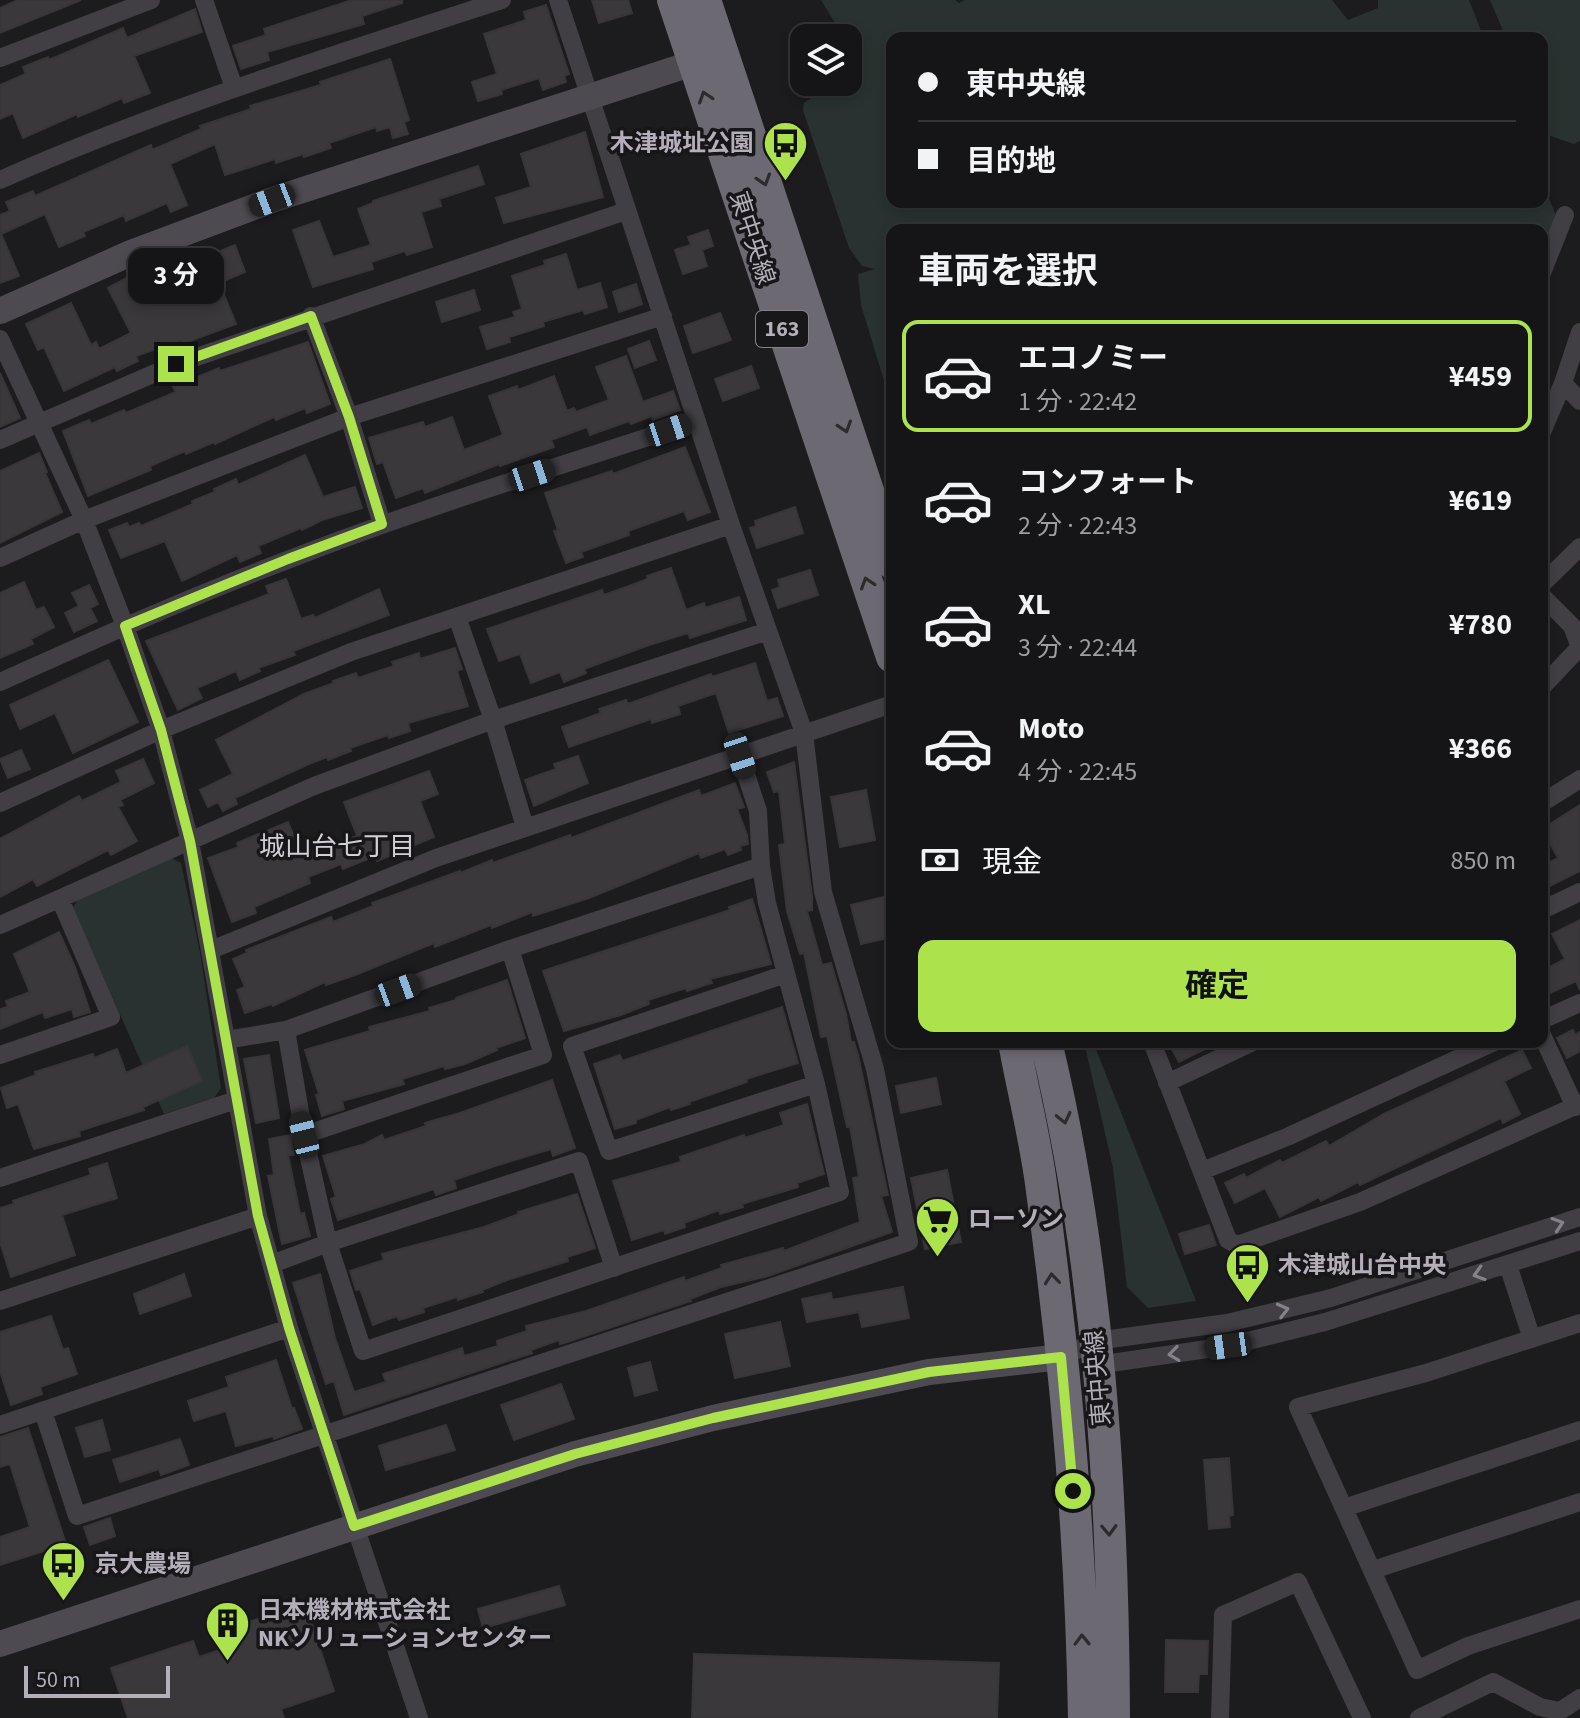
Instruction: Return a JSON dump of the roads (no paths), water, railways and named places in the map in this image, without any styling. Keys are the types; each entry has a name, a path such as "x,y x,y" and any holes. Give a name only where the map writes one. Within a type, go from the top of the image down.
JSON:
{"highway":[{"name":"東中央線","path":"673,0 708,58 886,547"},
{"name":"東中央線","path":"705,0 708,58 886,637"},
{"name":"東中央線","path":"1015,1048 1042,1189 1061,1357 1082,1611 1084,1718"},
{"name":"東中央線","path":"1047,1048 1066,1126 1096,1353 1109,1525 1114,1718"}],"street":[{"path":"0,58 151,0"},
{"path":"204,0 234,88"},
{"path":"0,180 90,141 234,88 502,0"},
{"path":"43,1411 77,1516 909,1242 875,1069 823,892 804,733 731,525 558,0"},
{"path":"0,311 131,253 272,200 708,58"},
{"path":"0,440 176,364 626,211"},
{"path":"1548,258 1565,215"},
{"path":"311,316 349,417 382,524"},
{"path":"0,558 84,520 349,417 663,316"},
{"path":"1548,418 1580,332"},
{"path":"0,339 84,520 161,730 190,841 258,1216 289,1328 419,1718"},
{"path":"1563,383 1580,401"},
{"path":"0,682 125,626 288,559 382,524 697,421"},
{"path":"0,803 161,730 351,652 731,525"},
{"path":"1548,578 1580,547"},
{"path":"1548,602 1572,626 1580,647 1548,681"},
{"path":"457,617 493,720 525,827"},
{"path":"0,925 314,786 493,720 768,631"},
{"path":"211,950 436,858 886,706"},
{"path":"286,1030 304,1135 328,1243 363,1351 840,1192 816,1084 767,903 758,811 740,756"},
{"path":"1548,799 1580,779"},
{"path":"226,1040 286,1030 510,949 761,866"},
{"path":"1548,907 1580,892"},
{"path":"0,1055 111,1017 60,899"},
{"path":"304,1135 543,1055 510,949"},
{"path":"786,974 572,1046 609,1151 816,1084"},
{"path":"1548,1017 1580,1003"},
{"path":"1154,1048 1228,1240 1237,1245 1360,1202 1577,1105 1548,1047"},
{"path":"1167,1083 1240,1048"},
{"path":"1202,1171 1287,1137 1481,1048"},
{"path":"0,1178 236,1100"},
{"path":"272,1264 579,1161 614,1268"},
{"path":"0,1301 258,1216"},
{"path":"1096,1353 1331,1298 1580,1217"},
{"path":"0,1644 575,1454 713,1418 929,1372 1096,1353 1228,1346 1297,1329 1580,1241"},
{"path":"1508,1265 1532,1339"},
{"path":"1580,1323 1426,1373 1298,1407 1417,1670 1468,1646 1580,1609"},
{"path":"0,1425 289,1328"},
{"path":"1344,1508 1580,1430"},
{"path":"1373,1570 1580,1502"},
{"path":"1220,1718 1223,1615 1298,1582 1362,1718"},
{"path":"1419,1718 1493,1682 1540,1707 1560,1711 1580,1698"}],"place":[{"name":"木津城址公園","path":"785,182"},
{"name":"ローソン","path":"937,1258"},
{"name":"木津城山台中央","path":"1247,1304"},
{"name":"京大農場","path":"64,1603"},
{"name":"日本機材株式会社 NKソリューションセンター","path":"227,1663"}],"district":[{"name":"城山台七丁目","path":"337,846"}]}
